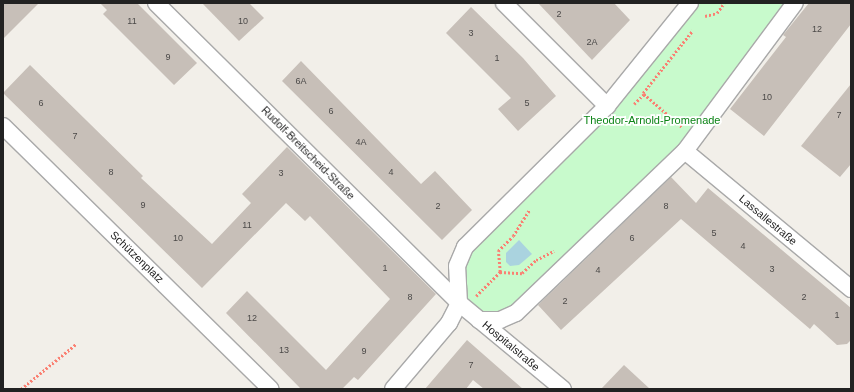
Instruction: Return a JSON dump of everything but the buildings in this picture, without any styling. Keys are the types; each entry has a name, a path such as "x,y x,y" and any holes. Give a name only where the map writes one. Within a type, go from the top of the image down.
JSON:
{"street":[{"name":"Rudolf-Breitscheid-Straße","path":"156,3 459,303"},
{"path":"504,3 607,106"},
{"path":"393,389 449,323 459,303 457,266 465,247 607,106 690,3"},
{"path":"479,320 500,320 516,313 685,151 795,3"},
{"name":"Schützenplatz","path":"3,126 271,389"},
{"name":"Lassallestraße","path":"685,151 851,289"},
{"name":"Hospitalstraße","path":"459,303 563,389"}],"path":[{"path":"701,20 706,14 717,13 724,3"},
{"path":"628,110 644,94 696,26"},
{"path":"644,94 683,128"},
{"path":"500,272 498,251 513,236 530,208"},
{"path":"490,282 500,272 522,273 536,260"},
{"path":"21,389 76,344"}],"green space":[{"name":"Theodor-Arnold-Promenade","path":"697,3 789,3 679,150 515,308 499,315 481,316 463,301 461,267 469,250"}],"water":[{"path":"519,240 532,254 519,265 510,266 506,262 506,253"}]}
